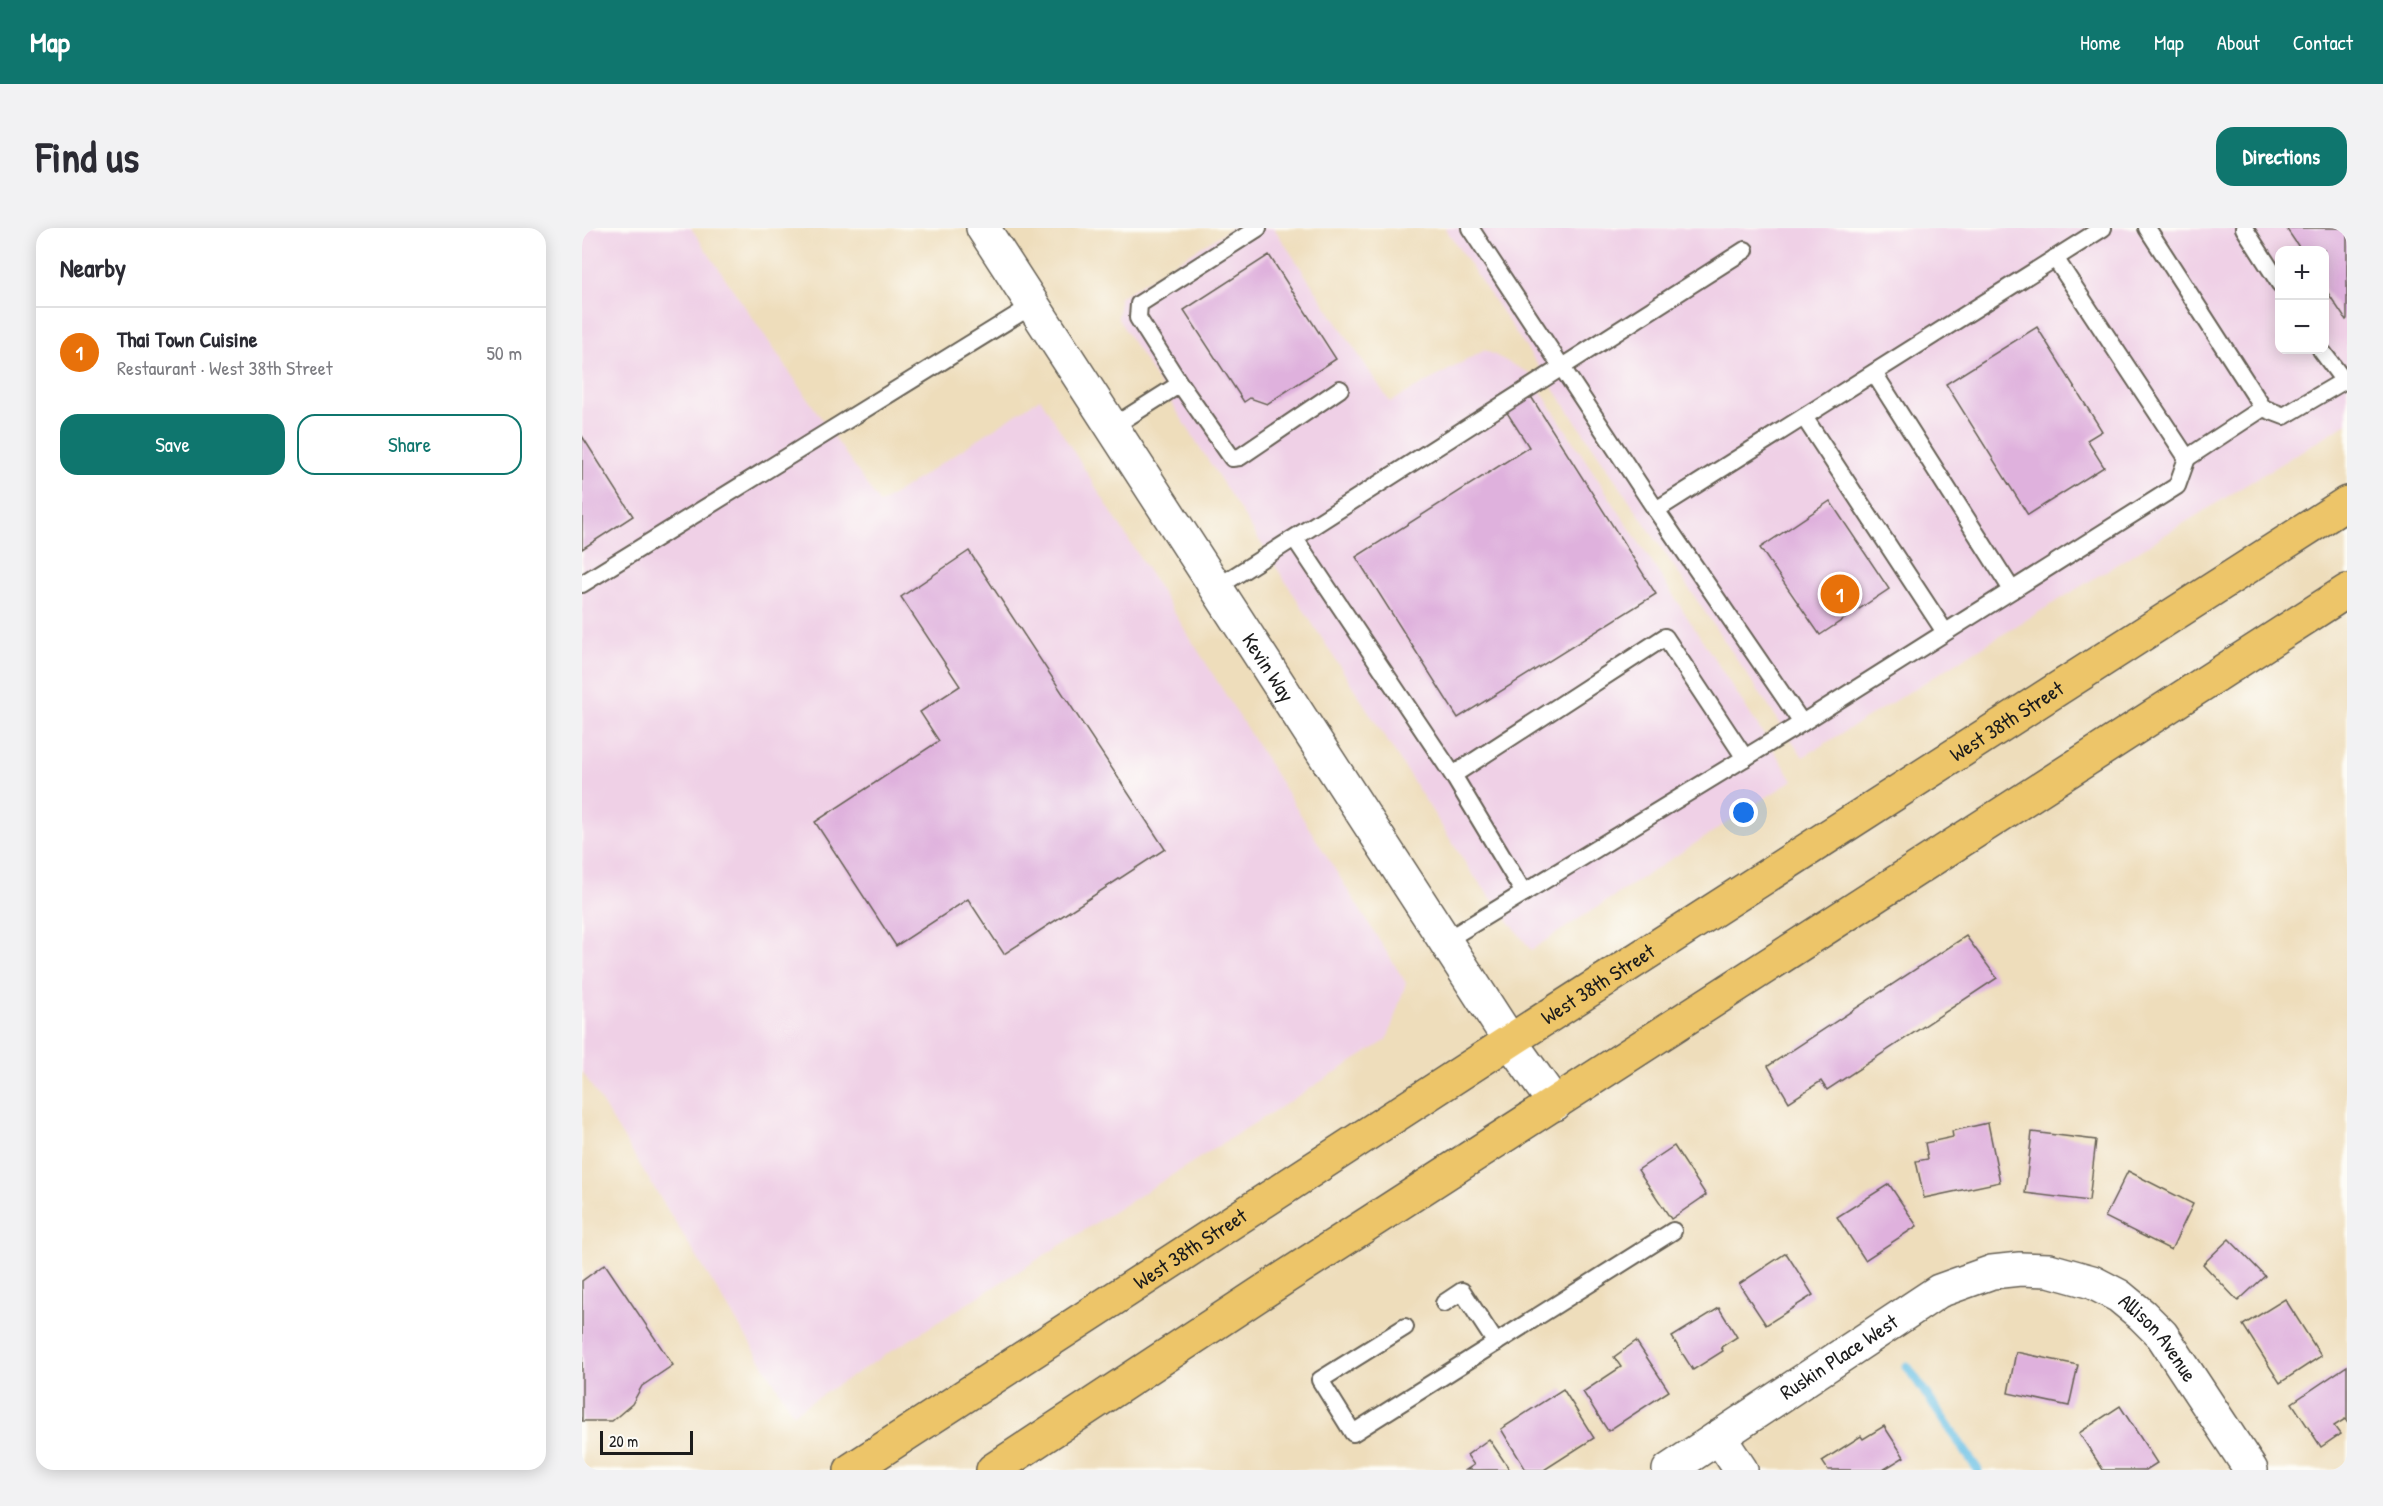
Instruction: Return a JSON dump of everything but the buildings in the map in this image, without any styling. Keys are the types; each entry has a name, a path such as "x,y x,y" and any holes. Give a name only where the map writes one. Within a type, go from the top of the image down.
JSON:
{"main road":[{"name":"West 38th Street","path":"851,1470 2135,637 2347,503"},
{"path":"993,1470 1297,1270 2347,591"}],"street":[{"name":"Kevin Way","path":"983,228 1510,1041 1555,1104"},
{"name":"Ruskin Place West","path":"1669,1470 1939,1292 1992,1272 2020,1269"},
{"name":"Allison Avenue","path":"2020,1269 2049,1270 2085,1280 2119,1296 2142,1315 2162,1335 2251,1470"},
{"path":"1719,1437 1741,1470"}],"lane":[{"path":"1258,228 1139,304 1138,318 1180,384 1232,458 1240,457 1340,389"},
{"path":"1470,228 1656,510 1802,723"},
{"path":"1656,510 2103,228"},
{"path":"2147,228 2263,408 2284,416 2346,380 2324,354"},
{"path":"2244,228 2275,276"},
{"path":"1216,588 1745,250"},
{"path":"2055,258 2187,458"},
{"path":"582,584 1033,305"},
{"path":"1874,373 2012,590"},
{"path":"1112,427 1180,384"},
{"path":"1446,941 1802,723 2177,486 2187,458 2263,408"},
{"path":"1804,417 1945,632"},
{"path":"1295,539 1453,775 1524,893"},
{"path":"1453,775 1665,638 1745,758"},
{"path":"1405,1327 1320,1380 1353,1433 1673,1231"},
{"path":"1444,1303 1462,1291 1496,1343"}],"shaded area":[{"path":"582,228 691,228 880,504 1040,398 1406,983 1387,1040 793,1413 582,1071"},
{"path":"1232,228 1274,228 1390,402 1485,350 1529,373 1793,780 1531,950 1471,872 1118,319 1120,297"},
{"path":"1445,228 2347,228 2347,423 1803,757"}],"waterway":[{"path":"1907,1366 1978,1470"}],"place":[{"name":"Thai Town Cuisine","path":"1840,594"}]}
